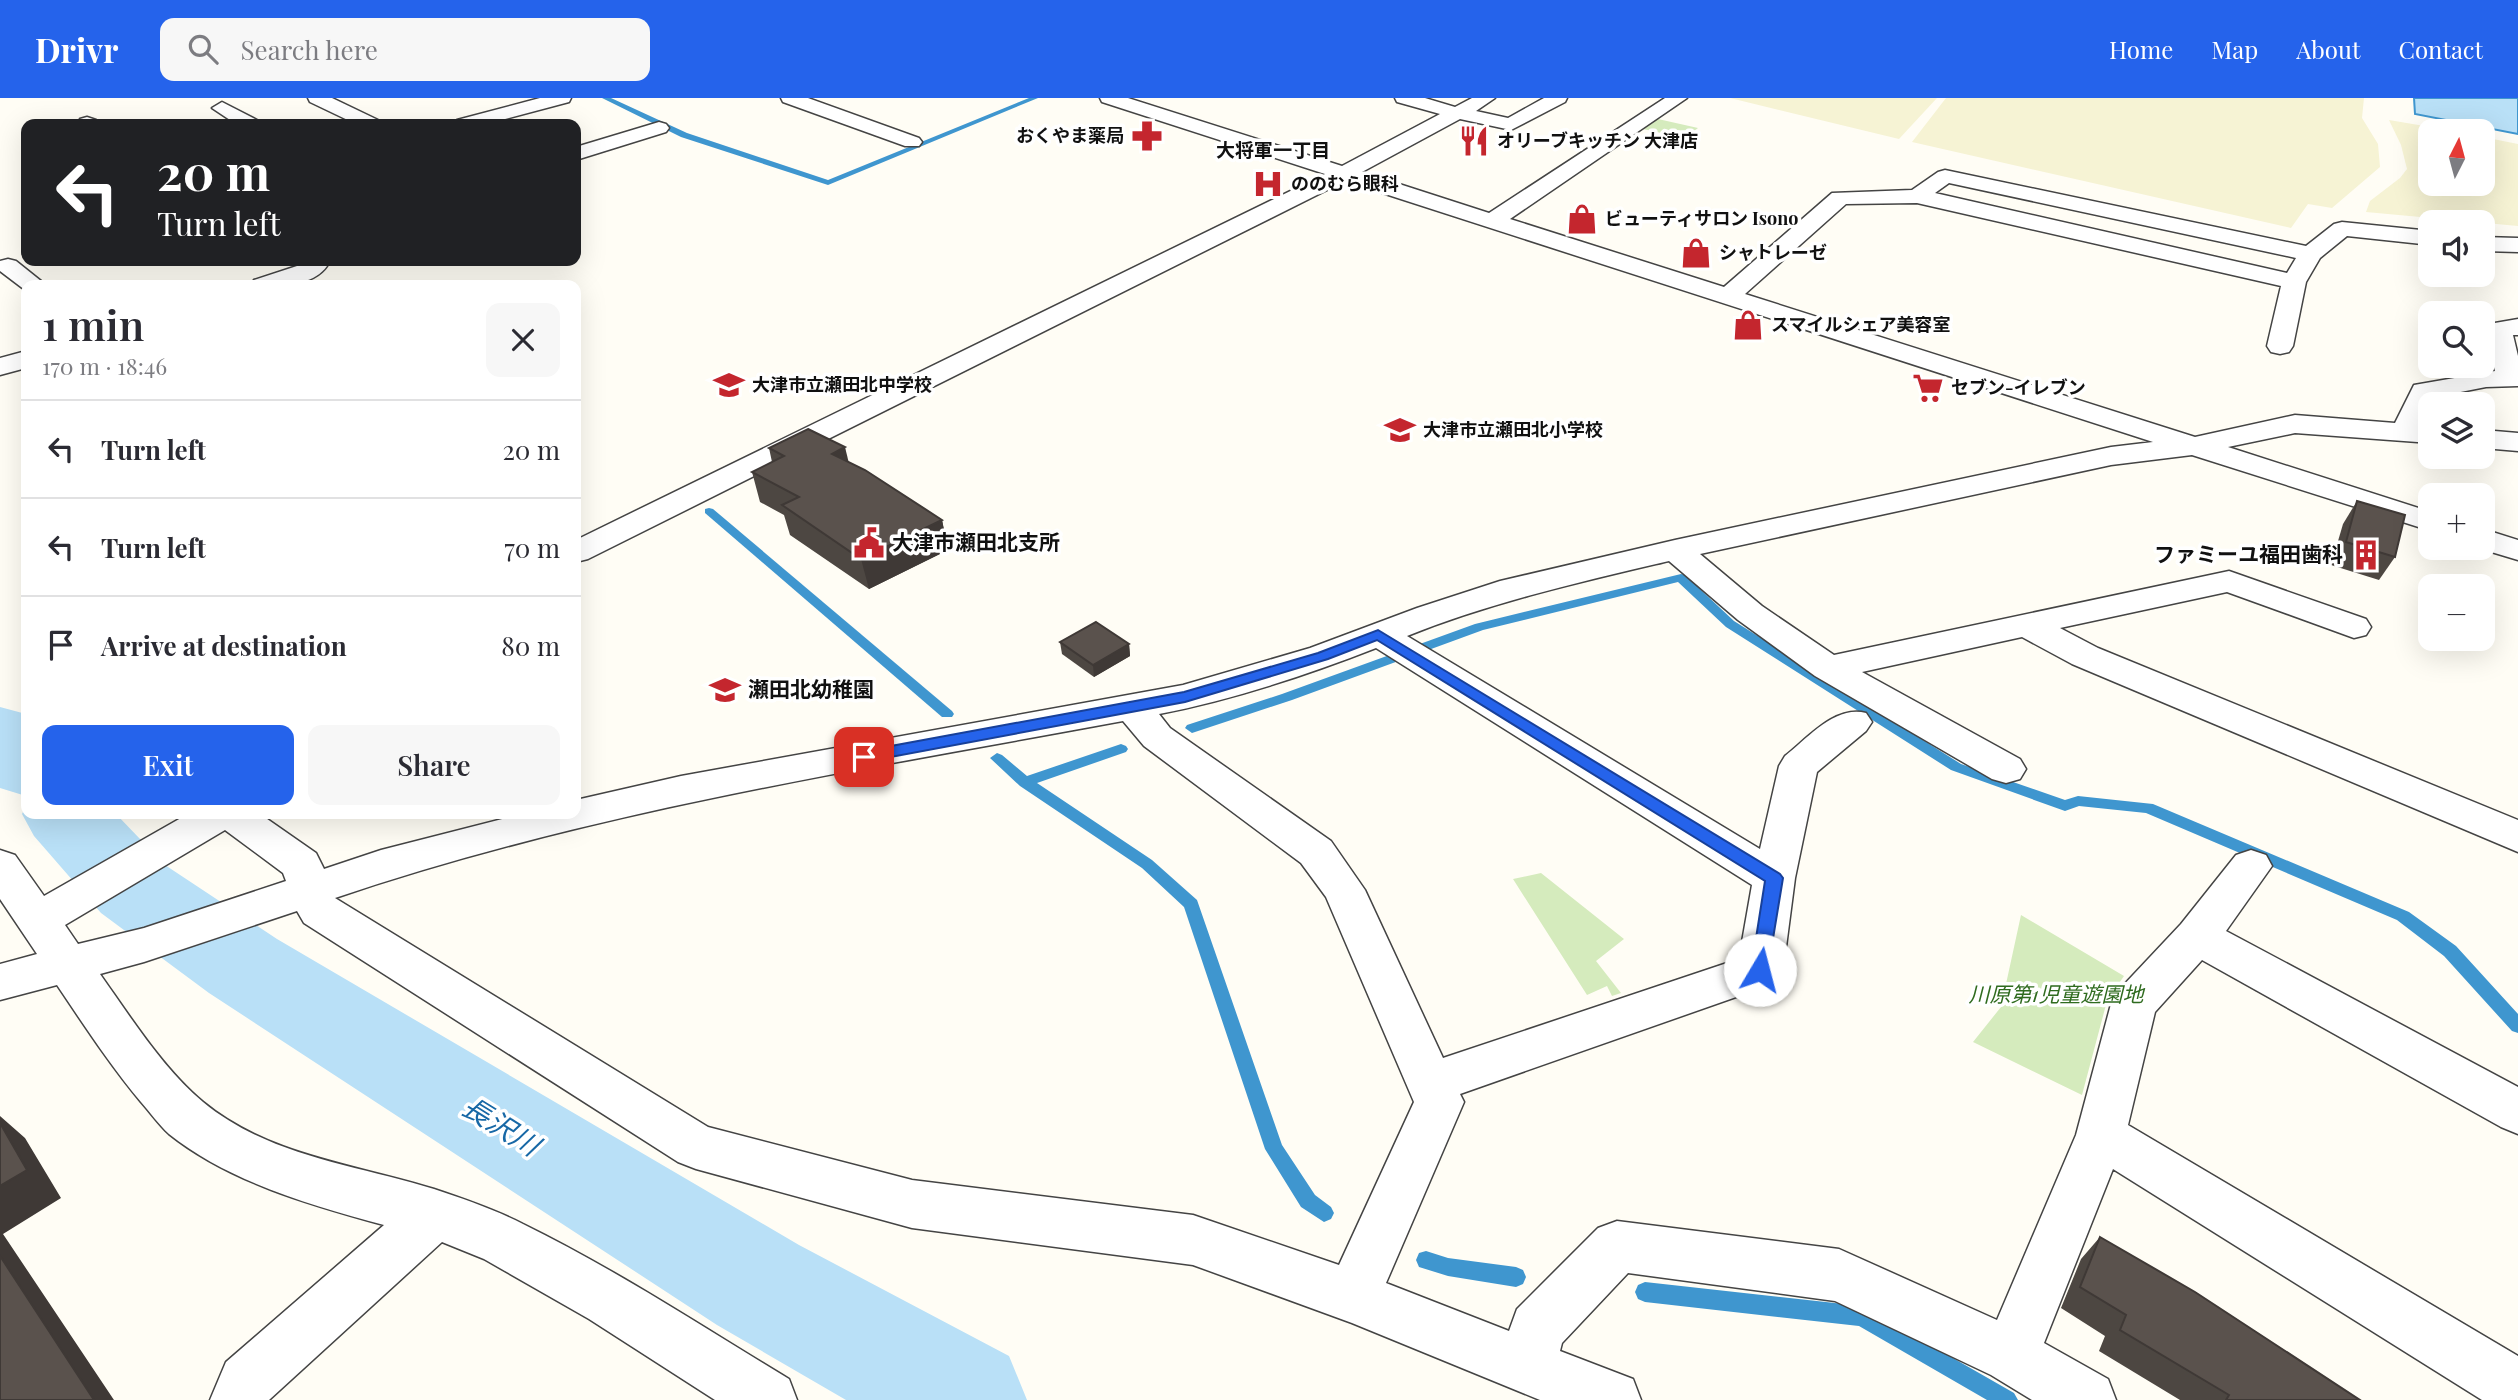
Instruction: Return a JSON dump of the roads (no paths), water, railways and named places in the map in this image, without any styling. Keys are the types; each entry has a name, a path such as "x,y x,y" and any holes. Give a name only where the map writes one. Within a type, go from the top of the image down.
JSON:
{"street":[{"path":"317,98 361,119"},
{"path":"497,98 521,109"},
{"path":"483,119 562,98"},
{"path":"790,98 912,142"},
{"path":"1109,98 2418,518"},
{"path":"1404,98 1511,124 1559,98"},
{"path":"581,550 1344,173 1486,98"},
{"path":"1492,221 1678,98"},
{"path":"222,108 241,119"},
{"path":"581,152 659,128"},
{"path":"1917,196 1945,176 2311,254"},
{"path":"1728,296 1840,198 1917,196 2294,282"},
{"path":"2280,346 2294,282 2311,254 2343,229 2418,237"},
{"path":"2495,244 2518,245"},
{"path":"12,265 28,280"},
{"path":"278,280 311,270 315,266"},
{"path":"2424,392 2486,379 2514,378 2498,329 2518,327"},
{"path":"0,367 21,361"},
{"path":"2418,404 2408,425 2418,432"},
{"path":"581,815 681,790 1133,708 1255,677 1323,656 1397,647 1512,588 2111,456 2194,446 2295,424 2418,433"},
{"path":"2495,440 2518,442"},
{"path":"2495,543 2518,550"},
{"path":"1675,550 1750,613 1828,668 2006,769"},
{"path":"1828,668 2229,580 2354,627"},
{"path":"2026,625 2085,656 2518,837"},
{"path":"1397,647 1774,878"},
{"path":"1133,708 1157,737 1316,852 1344,890 1439,1102 1353,1297"},
{"path":"1430,1083 1760,970 1774,878 1799,766 1853,722"},
{"path":"41,919 211,819"},
{"path":"239,819 301,864 297,892"},
{"path":"0,982 144,945 297,892 434,851 564,819"},
{"path":"0,866 41,919 68,964 131,1056 185,1117 219,1140 258,1159 329,1186 435,1214 515,1248 609,1300 760,1398"},
{"path":"2011,1355 2101,1135 2134,1004 2197,936 2251,866"},
{"path":"297,892 319,911 696,1146 912,1205 1193,1240 1353,1297 1612,1400"},
{"path":"2197,936 2518,1112"},
{"path":"2101,1135 2518,1389"},
{"path":"239,1400 246,1381 435,1214"},
{"path":"1528,1367 1537,1329 1617,1246 1839,1275 2011,1355 2087,1400"}],"water":[{"path":"2414,98 2518,98 2518,134 2496,130 2496,119 2441,119 2415,114"}],"waterway":[{"path":"605,98 684,135 828,183 1035,98"},
{"path":"709,511 947,714"},
{"path":"1192,728 1287,697 1479,627 1681,578 1730,624 1956,767 2065,806 2078,801 2148,808 2403,916 2450,951 2518,1026"},
{"name":"長沢川","path":"0,734 21,761"},
{"path":"1025,782 1121,749"},
{"path":"997,758 1025,782"},
{"path":"1025,782 1147,864 1191,904 1274,1149 1308,1201 1324,1213"},
{"name":"長沢川","path":"70,819 133,889 243,966 758,1285 965,1400"},
{"path":"1426,1260 1448,1267 1516,1277"},
{"path":"1645,1292 1862,1316 2007,1400"}],"place":[{"name":"おくやま薬局","path":"1147,136"},
{"name":"オリーブキッチン 大津店","path":"1474,141"},
{"name":"ののむら眼科","path":"1268,184"},
{"name":"ビューティサロン Isono","path":"1582,219"},
{"name":"シャトレーゼ","path":"1696,253"},
{"name":"スマイルシェア美容室","path":"1748,325"},
{"name":"大津市立瀬田北中学校","path":"729,385"},
{"name":"セブン-イレブン","path":"1928,388"},
{"name":"大津市立瀬田北小学校","path":"1400,430"},
{"name":"大津市瀬田北支所","path":"869,543"},
{"name":"ファミーユ福田歯科","path":"2366,555"},
{"name":"瀬田北幼稚園","path":"725,690"}],"district":[{"name":"大将軍一丁目","path":"1273,150"}],"park label":[{"name":"川原第1児童遊園地","path":"2056,995"}]}
